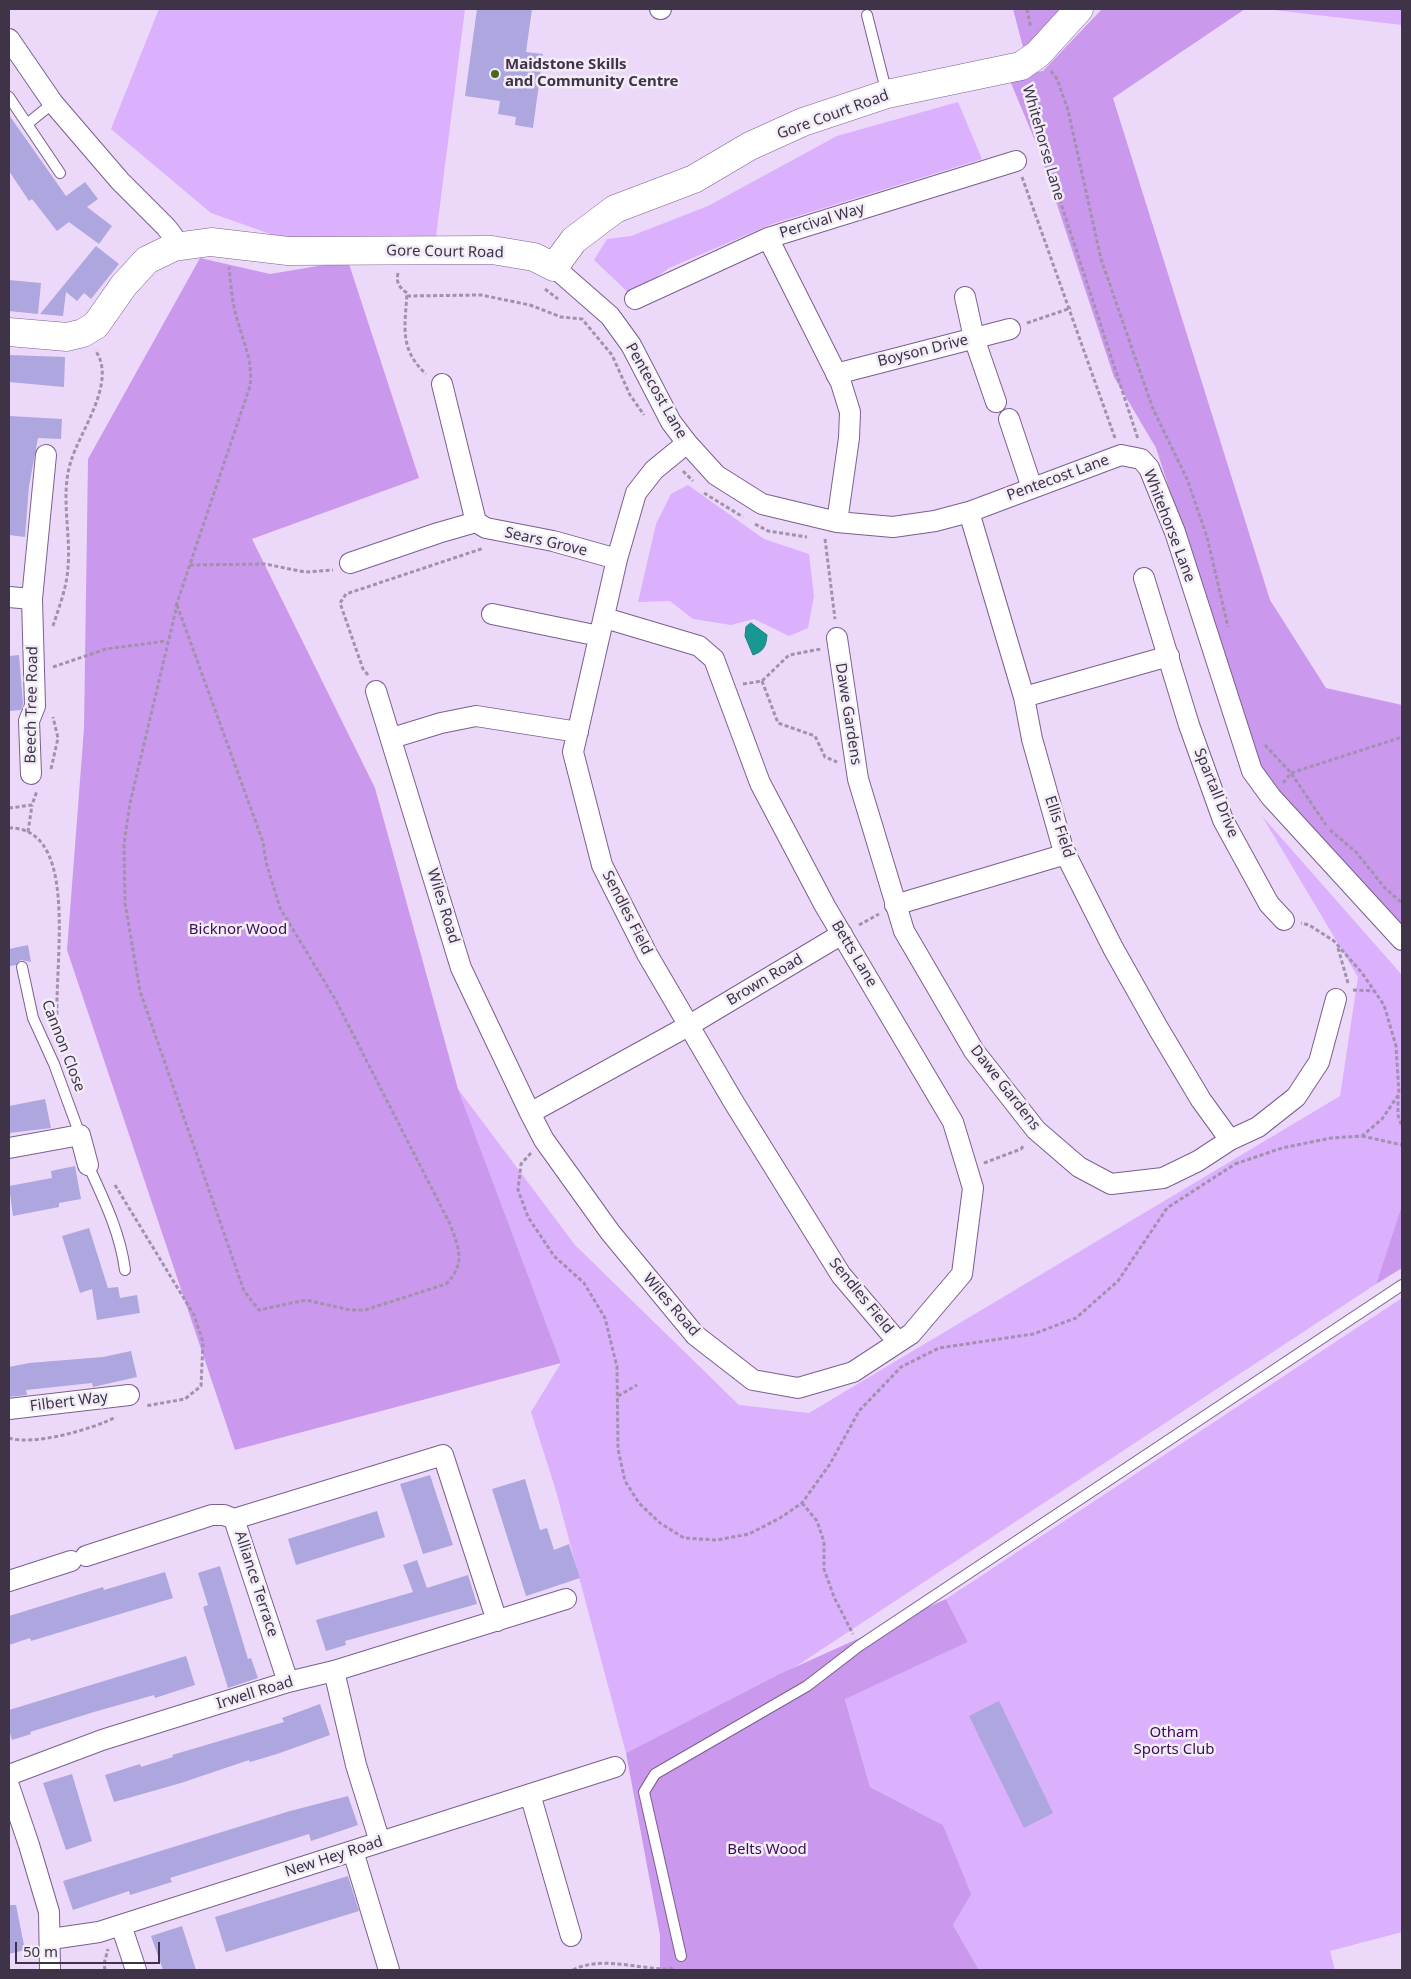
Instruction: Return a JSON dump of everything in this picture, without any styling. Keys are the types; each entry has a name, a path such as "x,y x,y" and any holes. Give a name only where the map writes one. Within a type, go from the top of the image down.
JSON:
{"street":[{"path":"1029,60 1079,9"},
{"path":"9,39 53,103 120,181 166,227 172,236 174,247"},
{"name":"Gore Court Road","path":"83,334 96,324 124,284 148,260 174,247 211,242 288,251 492,250 534,257 548,276 574,240 615,209 694,179 750,146 802,122 887,94 1029,60"},
{"name":"Percival Way","path":"635,299 768,238 1016,160"},
{"path":"768,238 836,374 850,412 849,438 836,522"},
{"name":"Pentecost Lane","path":"548,276 610,316 631,345 671,422 687,443 716,475 762,504 836,522 893,527 934,522 969,512 1121,455 1130,455 1141,459"},
{"path":"965,297 974,338 996,402"},
{"name":"Boyson Drive","path":"836,374 1010,329"},
{"path":"9,332 68,337 83,334"},
{"path":"350,563 476,522 442,384"},
{"path":"1009,419 1032,488"},
{"name":"Sendles Field","path":"687,443 654,470 636,493 617,559 573,752 602,865 646,954 841,1275 898,1342"},
{"name":"Beech Tree Road","path":"42,776 29,721 36,706 32,599 46,455"},
{"name":"Whitehorse Lane","path":"1141,459 1149,468 1175,532 1252,771 1271,797 1402,940"},
{"name":"Ellis Field","path":"969,512 1024,698 1032,739 1066,854 1112,948 1201,1100 1230,1140"},
{"name":"Sears Grove","path":"476,522 497,531 553,541 617,559"},
{"name":"Spartall Drive","path":"1144,578 1189,724 1223,820 1269,904 1284,920"},
{"path":"9,597 32,599"},
{"name":"Betts Lane","path":"492,614 602,627 699,646 714,660 760,783 825,906 953,1122 973,1188 962,1274 911,1334 898,1342"},
{"name":"Dawe Gardens","path":"837,638 858,779 904,931 974,1051 1036,1130 1080,1167 1111,1184 1163,1178 1198,1161 1230,1140 1258,1127 1296,1097 1319,1062 1336,999"},
{"path":"1024,698 1169,656"},
{"name":"Wiles Road","path":"376,691 392,738 461,968 544,1140 610,1232 695,1335 753,1380 798,1388 853,1372 898,1342"},
{"path":"392,738 441,723 476,716 578,732"},
{"path":"895,905 1066,854"},
{"name":"Brown Road","path":"688,1026 842,934"},
{"path":"530,1113 688,1026"},
{"path":"9,1148 80,1135 88,1165"},
{"name":"Filbert Way","path":"9,1409 129,1395"},
{"path":"234,1519 443,1455 497,1621"},
{"name":"Alliance Terrace","path":"9,1580 212,1516 224,1515 234,1519 288,1682"},
{"name":"Irwell Road","path":"9,1775 102,1740 566,1599"},
{"path":"334,1671 356,1765 380,1842"},
{"name":"New Hey Road","path":"51,1939 99,1932 615,1768"},
{"path":"9,1786 29,1845 48,1912 51,1939 50,1970"},
{"path":"530,1794 571,1936"},
{"path":"353,1851 389,1970"},
{"path":"121,1925 136,1970"}],"lane":[{"path":"867,15 887,94"},
{"path":"9,97 60,173"},
{"path":"27,124 53,103"},
{"name":"Cannon Close","path":"22,966 33,1018 54,1064 80,1135"},
{"path":"88,1165 114,1221 122,1246 125,1270"},
{"path":"681,1956 644,1792 655,1774 807,1686 859,1646 1402,1285"}],"path":[{"name":"Whitehorse Lane","path":"1029,60 1054,184 1140,444 1141,459"},
{"path":"1029,60 1057,79 1068,110 1101,259 1153,408 1187,479 1206,537 1230,633"},
{"path":"1016,160 1071,308 1121,455"},
{"path":"48,669 106,649 129,644 166,643 176,604 250,386 252,374 246,344 233,299 226,244"},
{"path":"399,270 396,279 399,287 407,293 406,342 413,362 428,376 442,384"},
{"path":"548,276 564,304"},
{"path":"407,296 482,294 530,305 561,317 582,319"},
{"path":"1010,329 1071,308"},
{"path":"576,314 612,355 630,395 646,419"},
{"path":"52,632 68,569 66,490 70,462 92,413 100,389 102,369 98,354 83,334"},
{"path":"376,691 372,680 363,668 344,617 340,602 346,594 494,545 497,531"},
{"path":"802,536 810,537"},
{"path":"725,687 762,681 789,655 822,649 837,638 826,539 818,538"},
{"path":"190,565 265,564 318,572 331,571 350,563"},
{"path":"176,604 263,842 266,862 280,908 335,999 450,1224 460,1255 455,1275 446,1284 365,1310 350,1310 306,1300 259,1310 244,1291 140,991 125,903 124,844 130,803 176,604"},
{"path":"762,681 778,723 815,736 825,756 843,765 857,763"},
{"path":"28,832 32,804 58,738 52,712"},
{"path":"1271,797 1292,773 1402,737"},
{"path":"1260,738 1292,773 1327,828 1356,852 1385,888 1402,903"},
{"path":"9,808 32,804"},
{"path":"842,934 895,905"},
{"path":"1337,945 1350,990 1375,991"},
{"path":"1398,1094 1398,1115 1402,1127"},
{"path":"967,1168 1021,1149 1036,1130"},
{"path":"1362,1136 1402,1144"},
{"path":"544,1140 521,1164 518,1190 528,1217 554,1256 584,1283 605,1318 618,1367 618,1449 625,1481 639,1503 660,1523 684,1538 716,1540 749,1534 780,1518 802,1503 830,1464 859,1411 901,1367 939,1348 1033,1334 1076,1318 1118,1280 1168,1208 1236,1164"},
{"path":"618,1397 637,1385"},
{"path":"802,1503 817,1521 824,1542 824,1569 834,1597 859,1646"},
{"path":"573,1970 583,1965 598,1964 671,1970 681,1956"}],"green space":[{"path":"159,9 465,9 436,236 293,242 211,213 111,129"},
{"path":"1013,9 1066,9 1024,51"},
{"path":"1102,9 1245,9 1113,98 1270,600 1326,688 1402,705 1402,932 1261,771 1156,448 1114,377 1039,150 1008,76 1043,71"},
{"path":"1265,9 1402,9 1402,25"},
{"path":"958,102 982,159 772,224 669,268 632,296 594,260 607,239 631,236 708,206 837,136"},
{"name":"Bicknor Wood","path":"200,258 270,274 348,261 419,478 252,539 375,788 458,1089 561,1363 235,1450 67,950 84,728 88,459"},
{"path":"688,485 764,539 809,554 814,596 808,628 789,636 754,619 731,625 693,619 670,601 638,602 656,524 671,494"},
{"path":"1262,816 1402,975 1402,1205 1376,1284 792,1669 626,1753 556,1491 531,1412 561,1363 458,1089 575,1245 739,1405 809,1413 1340,1096 1358,977"},
{"path":"1402,1205 1402,1268 1376,1284"},
{"name":"Otham Sports Club","path":"1402,1298 1402,1932 1330,1951 1335,1970 979,1970 953,1925 970,1894 943,1825 870,1787 845,1698 968,1642 946,1599"},
{"name":"Belts Wood","path":"946,1599 968,1642 845,1699 870,1787 943,1825 971,1894 953,1925 979,1970 660,1970 660,1935 626,1753 782,1673"}],"shaded area":[{"path":"751,623 767,635 764,648 753,655 745,636 746,627"}],"building":[{"name":"Maidstone Skills and Community Centre","path":"477,9 532,9 526,52 543,54 533,128 515,125 516,117 498,114 500,101 465,96"},
{"path":"9,115 66,196 85,182 98,199 87,207 112,226 99,244 69,222 57,231 32,199 29,201 9,171"},
{"path":"96,246 119,264 91,299 84,293 77,301 66,292 63,316 40,314"},
{"path":"9,280 41,283 38,314 9,311"},
{"path":"9,355 65,357 64,387 9,382"},
{"path":"10,416 62,419 61,439 38,438 29,486 25,537 9,535"},
{"path":"19,655 23,704 21,710 9,711 9,656"},
{"path":"28,945 31,962 21,960 16,965 9,966 9,949"},
{"path":"45,1099 51,1128 9,1133 9,1106"},
{"path":"75,1166 81,1199 59,1203 59,1207 13,1216 9,1186 52,1178 51,1171"},
{"path":"89,1228 108,1288 118,1287 120,1298 137,1295 140,1313 97,1320 92,1289 80,1293 62,1236"},
{"path":"131,1351 137,1377 93,1387 92,1383 26,1390 27,1395 9,1397 9,1367 29,1363 103,1357"},
{"path":"430,1475 453,1545 423,1554 400,1484"},
{"path":"525,1479 540,1530 547,1528 554,1550 569,1544 580,1578 526,1596 492,1489"},
{"path":"377,1511 385,1537 296,1565 288,1539"},
{"path":"417,1560 427,1588 468,1575 477,1604 345,1641 346,1645 326,1651 316,1620 413,1592 403,1565"},
{"path":"220,1566 248,1659 251,1658 258,1678 228,1688 203,1607 208,1605 198,1573"},
{"path":"165,1572 173,1598 31,1641 30,1638 9,1645 9,1616 103,1587 104,1590"},
{"path":"186,1656 195,1685 155,1698 154,1695 94,1712 30,1732 31,1734 12,1740 9,1730 9,1710"},
{"path":"999,1701 1053,1813 1024,1828 969,1716"},
{"path":"320,1704 330,1735 277,1754 250,1762 249,1760 181,1783 114,1802 105,1775 140,1764 141,1767 173,1757 172,1755 284,1722 282,1718"},
{"path":"72,1774 92,1841 66,1850 43,1783"},
{"path":"348,1796 358,1825 311,1841 309,1834 170,1878 172,1882 130,1895 129,1891 73,1910 63,1881 290,1811"},
{"path":"348,1876 359,1911 226,1952 215,1917"},
{"path":"9,1905 16,1905 25,1950 9,1954"},
{"path":"182,1926 196,1970 163,1970 151,1936"}],"place":[{"name":"Maidstone Skills and Community Centre","path":"495,74"}]}
